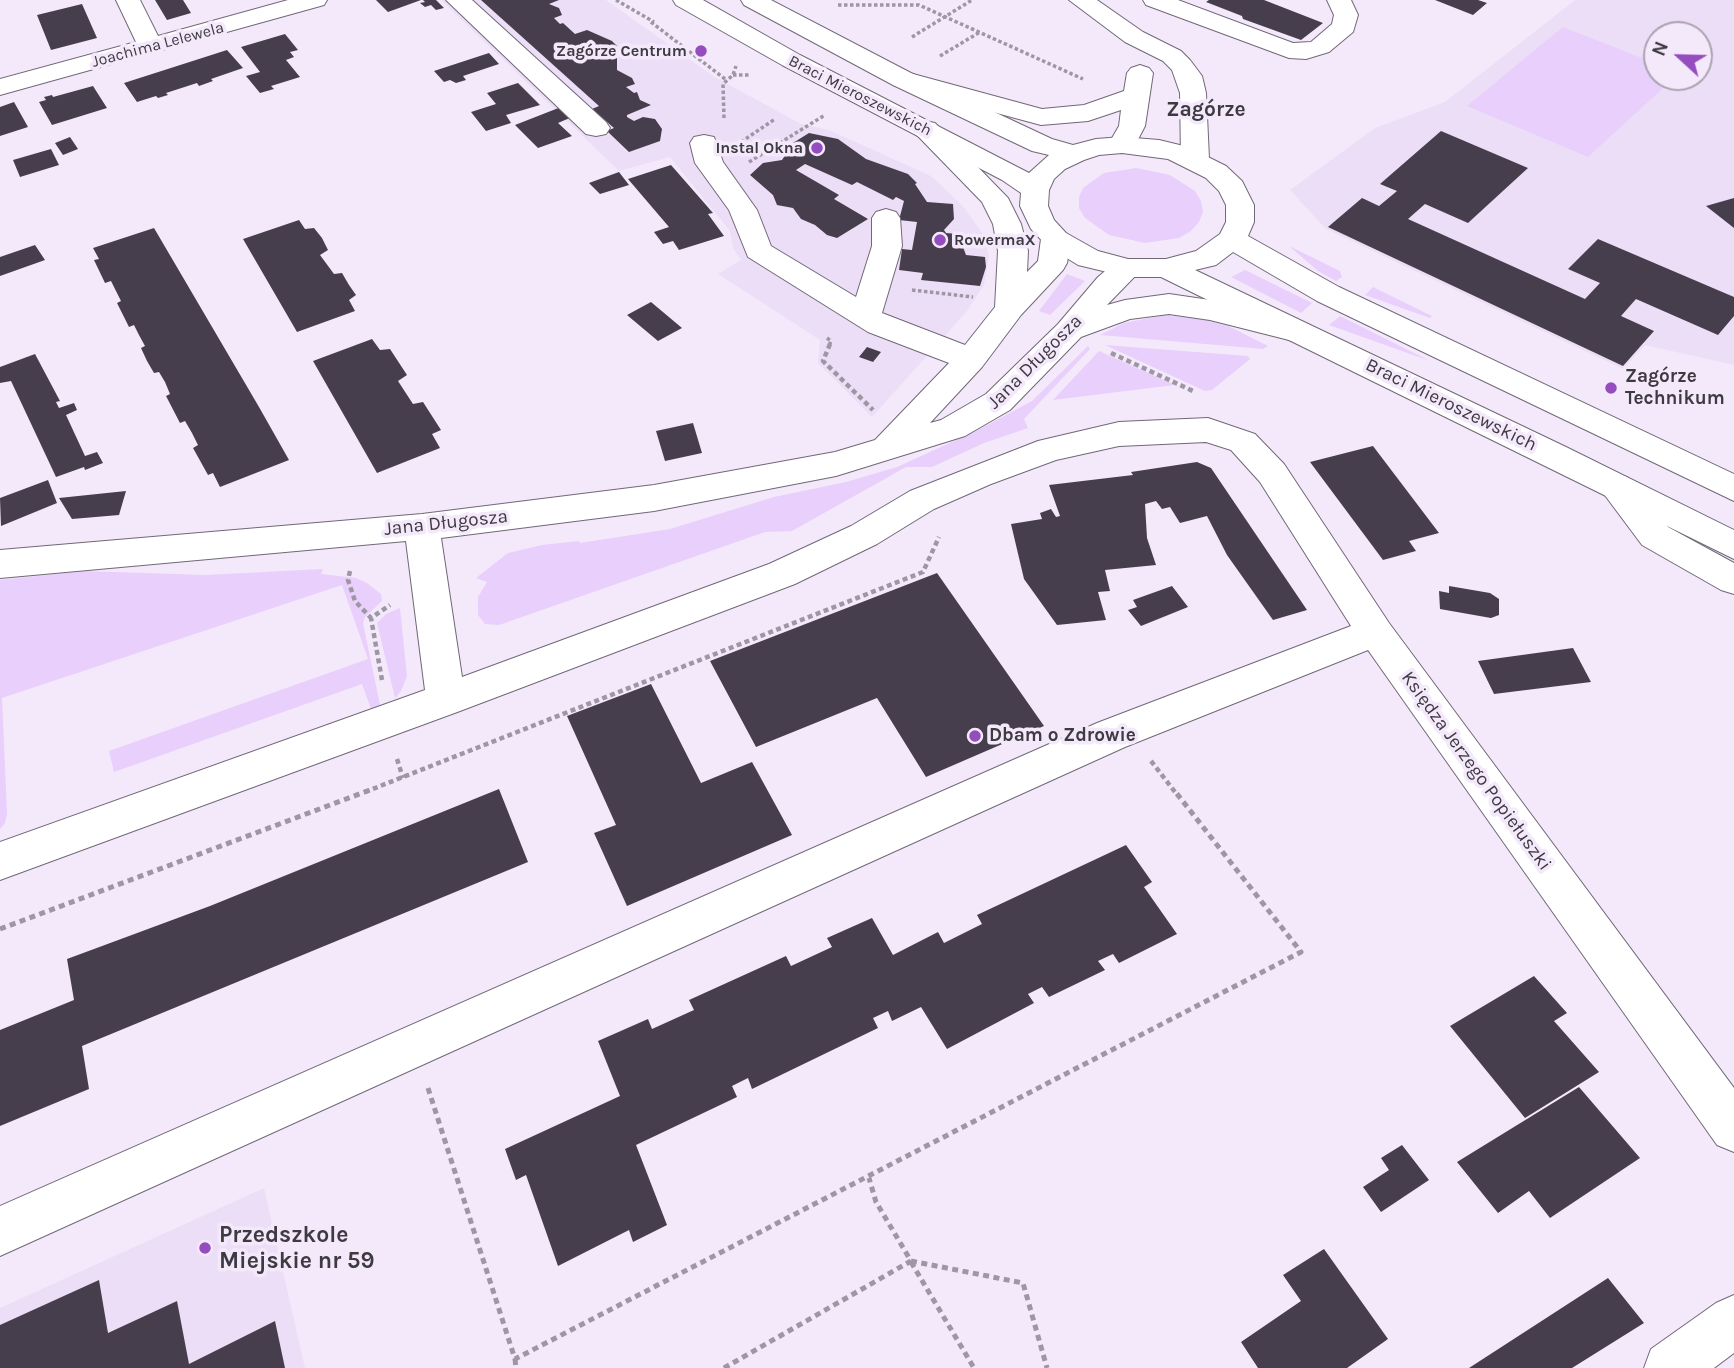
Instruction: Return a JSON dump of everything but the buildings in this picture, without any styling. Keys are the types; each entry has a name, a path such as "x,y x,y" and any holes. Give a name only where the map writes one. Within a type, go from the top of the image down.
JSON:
{"street":[{"path":"128,0 151,47"},
{"name":"Joachima Lelewela","path":"0,87 315,0"},
{"path":"458,0 596,128"},
{"name":"Braci Mieroszewskich","path":"685,0 791,60 925,129 1035,190"},
{"name":"Braci Mieroszewskich","path":"753,0 902,79 1042,145 1074,154"},
{"path":"1081,0 1134,37 1172,56 1189,76 1193,93 1195,159"},
{"path":"1155,0 1289,50 1306,51 1320,47 1344,27 1346,15 1339,0"},
{"path":"1122,145 1132,126 1140,80 1134,37"},
{"path":"902,79 1041,117 1088,113 1137,95"},
{"path":"925,129 994,198 1007,224 1013,251 1010,309"},
{"path":"704,143 709,163 743,210 758,251 865,317 971,359"},
{"path":"1122,145 1160,148 1195,159 1216,172 1232,187 1240,205 1240,222 1232,239 1206,258 1166,268 1128,268 1088,257 1056,239 1041,223 1034,206 1035,190 1042,175 1055,163 1096,147 1122,145"},
{"path":"865,317 887,246 886,218"},
{"name":"Jana Długosza","path":"887,447 971,359 1010,309 1052,263 1056,239"},
{"path":"1232,239 1337,299 1734,491"},
{"name":"Jana Długosza","path":"0,564 422,527 654,498 806,472 953,428 975,417 998,402 1069,331 1109,284 1128,268"},
{"name":"Braci Mieroszewskich","path":"1166,268 1734,546"},
{"path":"1069,331 1125,310 1169,304 1210,310 1302,333"},
{"name":"Księdza Jerzego Popiełuszki","path":"446,700 782,574 864,535 922,500 1050,449 1119,434 1209,430 1243,442 1272,473 1376,633 1734,1128"},
{"path":"1554,456 1705,494 1734,491"},
{"path":"1615,486 1655,536 1734,580"},
{"path":"0,861 446,700 422,527"},
{"path":"0,1231 1128,729 1340,644 1376,633"},
{"path":"1670,1368 1734,1321"}],"path":[{"path":"616,0 651,22 726,79"},
{"path":"916,0 919,5"},
{"path":"912,37 972,0"},
{"path":"832,5 919,5 1084,79"},
{"path":"651,22 660,22"},
{"path":"938,58 980,32"},
{"path":"733,75 737,65"},
{"path":"726,79 733,75 758,75"},
{"path":"724,120 726,79"},
{"path":"748,162 830,112 819,106"},
{"path":"746,138 775,120"},
{"path":"875,280 888,287 981,298"},
{"path":"1110,352 1193,391"},
{"path":"0,929 415,773 923,572 932,547 944,529"},
{"path":"350,570 348,580 355,601 371,618 383,691"},
{"path":"371,618 393,602"},
{"path":"515,1359 1301,952 1128,729"},
{"path":"415,1047 516,1368"},
{"path":"869,1178 876,1202 974,1368"},
{"path":"725,1368 911,1261 1023,1283 1047,1368"}],"shaded area":[{"path":"441,0 606,0 713,76 801,124 829,130 931,176 962,205 983,234 989,256 984,285 967,311 872,417 818,363 820,340 718,274 741,260 733,248 730,231 670,157 619,171"},
{"path":"1575,0 1734,0 1734,365 1645,345 1623,369 1326,229 1290,190 1375,128 1445,102"},
{"path":"1563,27 1643,58 1643,91 1660,91 1588,157 1467,106"},
{"path":"1136,168 1170,175 1195,191 1203,212 1191,231 1179,238 1145,243 1109,235 1085,218 1079,208 1079,197 1083,188 1104,173"},
{"path":"1289,246 1340,271 1342,277 1336,281 1318,271"},
{"path":"1245,270 1312,303 1301,313 1231,277"},
{"path":"1067,274 1085,281 1050,315 1039,311"},
{"path":"1373,287 1432,316 1430,318 1365,295"},
{"path":"1165,315 1207,320 1228,326 1268,346 1263,349 1100,335 1124,323"},
{"path":"1340,316 1430,361 1329,325"},
{"path":"1105,345 1248,356 1250,359 1212,390 1205,391"},
{"path":"1088,346 1090,349 1024,419 1028,428 984,443 932,467 906,467 792,531 765,532 499,625 485,624 478,615 478,597 487,582 476,578 508,553 542,545 580,543 670,529 774,497 846,482 897,467 978,430 1032,401"},
{"path":"1099,351 1175,385 1053,400"},
{"path":"323,569 321,574 356,578 381,594 382,601 365,617 363,623 380,705 371,709 362,684 114,772 109,751 368,659 342,585 2,698 7,814 0,829 0,580 84,571 205,575"},
{"path":"400,608 407,676 395,698 377,623 386,614"},
{"name":"Przedszkole Miejskie nr 59","path":"264,1188 305,1368 0,1368 0,1308"}],"place":[{"name":"Zagórze Centrum","path":"701,51"},
{"name":"Instal Okna","path":"817,148"},
{"name":"RowermaX","path":"940,240"},
{"name":"Zagórze Technikum","path":"1611,388"},
{"name":"Dbam o Zdrowie","path":"975,736"},
{"name":"Przedszkole Miejskie nr 59","path":"205,1248"}],"district":[{"name":"Zagórze","path":"1206,110"}]}
